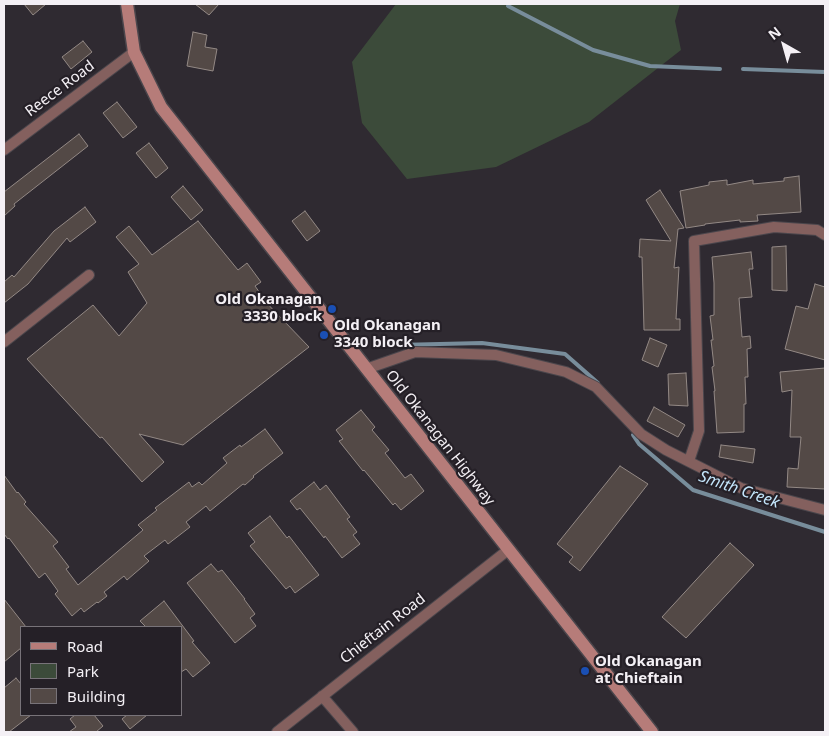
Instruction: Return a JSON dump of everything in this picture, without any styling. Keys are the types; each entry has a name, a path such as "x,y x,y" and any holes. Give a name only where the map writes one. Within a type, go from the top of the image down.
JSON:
{"main road":[{"name":"Old Okanagan Highway","path":"126,4 134,52 161,107 652,732"}],"street":[{"name":"Reece Road","path":"4,150 134,52"},
{"path":"689,461 699,431 694,241 774,227 817,230 825,235"},
{"path":"4,342 89,276"},
{"path":"366,370 415,352 496,355 566,372 596,387 641,434 666,450 741,488 825,510"},
{"name":"Chieftain Road","path":"277,732 508,550"},
{"path":"322,696 353,732"}],"green space":[{"path":"396,4 680,4 675,21 681,50 589,122 496,167 407,179 362,123 352,62"}],"building":[{"path":"24,4 46,4 33,15"},
{"path":"195,4 219,4 209,15"},
{"path":"193,32 207,35 205,47 217,49 213,71 187,66"},
{"path":"83,41 92,52 71,69 62,57"},
{"path":"117,102 137,127 123,138 103,113"},
{"path":"79,134 88,146 14,204 15,206 4,216 4,192"},
{"path":"149,143 168,168 156,178 136,153"},
{"path":"799,176 801,212 757,215 758,221 740,222 740,220 686,228 680,191 709,185 709,182 727,180 727,185 753,180 753,184 784,181 784,178"},
{"path":"183,186 203,210 191,220 171,197"},
{"path":"660,190 684,228 678,229 674,268 679,267 676,319 680,319 680,330 644,330 642,257 639,257 640,239 671,241 646,200"},
{"path":"85,207 96,222 70,242 67,238 28,284 4,303 4,282 12,275 14,277 54,231"},
{"path":"305,211 320,231 307,241 292,221"},
{"path":"198,221 238,270 247,263 261,282 255,286 260,293 258,294 309,347 183,445 139,434 164,462 142,482 102,437 100,438 27,359 93,305 119,336 147,303 128,272 139,264 116,237 129,226 152,255"},
{"path":"786,246 787,291 772,290 772,247"},
{"path":"751,252 753,269 749,269 752,297 739,298 742,337 750,336 751,348 747,349 748,377 745,377 744,432 717,433 712,367 714,366 711,340 713,340 710,316 714,315 712,257"},
{"path":"815,284 825,287 825,360 785,349 796,306 808,309"},
{"path":"650,338 667,345 658,367 642,360"},
{"path":"825,368 825,489 787,487 788,468 798,469 801,437 790,437 792,390 782,392 780,372"},
{"path":"686,373 688,406 669,405 668,374"},
{"path":"654,407 685,425 678,437 647,421"},
{"path":"361,410 375,427 372,430 389,450 385,453 405,478 411,474 424,491 401,510 395,503 393,505 339,441 343,439 336,430"},
{"path":"265,429 283,453 210,511 206,506 186,522 190,527 168,544 165,540 144,556 149,561 127,580 124,576 104,592 107,596 84,612 81,608 72,616 55,594 58,591 45,573 39,578 4,534 4,475 26,502 24,504 58,542 53,546 69,567 66,569 78,585 143,530 138,525 157,510 155,508 189,482 192,487 199,482 202,485 227,463 223,458"},
{"path":"721,445 755,449 753,463 719,457"},
{"path":"620,466 648,484 580,571 569,562 573,557 557,544"},
{"path":"314,482 320,490 326,485 350,517 347,519 357,532 353,535 360,544 342,558 300,508 297,510 290,501"},
{"path":"270,516 287,538 289,536 319,575 295,593 290,586 286,589 250,546 255,542 248,533"},
{"path":"730,543 754,565 686,638 662,617"},
{"path":"211,564 218,572 222,570 255,614 250,618 256,626 235,643 187,583"},
{"path":"4,599 25,626 20,626 20,649 4,662"},
{"path":"164,601 194,641 192,642 210,663 193,677 186,669 182,671 182,626 145,626 140,621"},
{"path":"16,678 20,683 20,716 30,716 9,732 4,732 4,688"},
{"path":"74,716 95,716 103,726 96,732 69,732 76,727 70,719"},
{"path":"126,716 146,716 130,729 122,719"}],"waterway":[{"path":"508,6 593,50 650,66 720,69"},
{"path":"743,69 825,72"},
{"name":"Smith Creek","path":"397,345 482,343 565,354 598,383"},
{"name":"Smith Creek","path":"633,435 639,444 693,490 825,532"}],"place":[{"name":"Old Okanagan 3330 block","path":"332,309"},
{"name":"Old Okanagan 3340 block","path":"324,335"},
{"name":"Old Okanagan at Chieftain","path":"585,671"}]}
